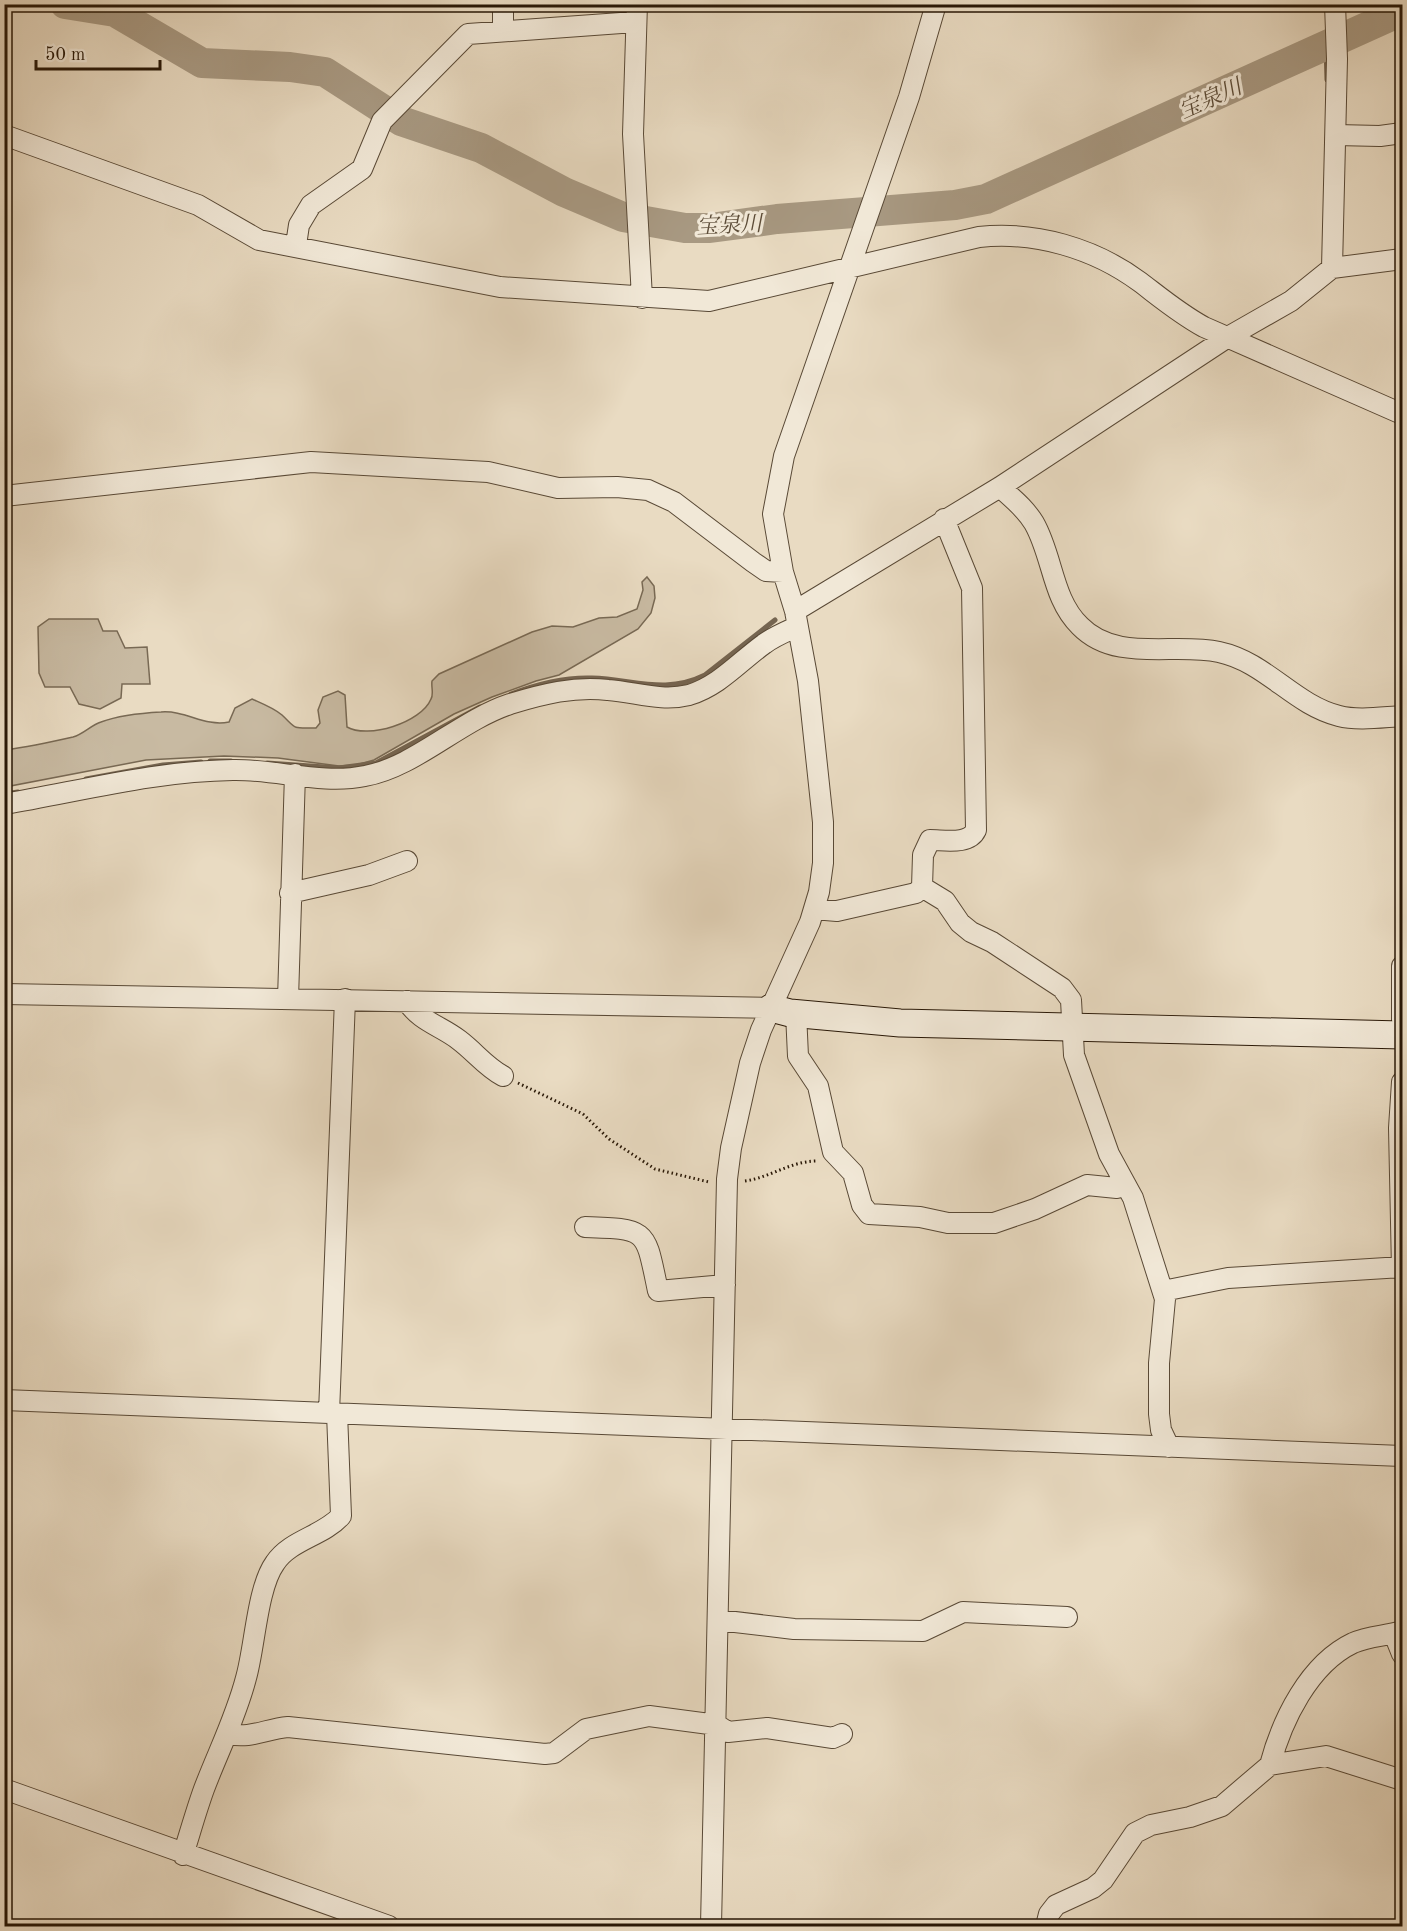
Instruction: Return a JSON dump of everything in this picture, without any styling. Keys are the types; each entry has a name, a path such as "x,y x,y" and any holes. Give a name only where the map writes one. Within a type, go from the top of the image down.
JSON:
{"street":[{"path":"503,4 503,31"},
{"path":"711,1926 727,1184 731,1148 750,1063 784,1011 814,909 823,863 823,822 808,681 783,572 773,514 775,494 784,456 909,97 936,4"},
{"path":"1332,268 1337,59 1335,11"},
{"path":"296,245 299,225 311,205 362,169 389,114 463,38 475,33 636,13 633,113 636,234 642,298"},
{"path":"1336,135 1380,136 1402,133"},
{"path":"4,135 198,205 259,240 296,245 500,287 642,298 701,301 724,299 979,237 1004,234 1032,236 1076,249 1123,271 1181,315 1402,414"},
{"path":"4,804 163,774 234,770 350,778 393,768 490,712 547,693 567,689 606,689 648,697 687,695 714,684 795,619 944,519 1000,487 1228,338 1291,301 1332,268 1402,259"},
{"path":"4,496 311,462 488,472 558,488 617,487 648,490 674,502 759,567 775,573 783,572"},
{"path":"1000,487 1024,509 1034,524 1063,605 1081,628 1097,640 1131,648 1220,652 1253,664 1306,702 1340,717 1402,716"},
{"path":"814,909 837,911 916,893 922,886 925,846 930,840 967,839 973,836 977,822 972,588 944,519"},
{"path":"288,999 295,774"},
{"path":"290,893 369,875 407,861"},
{"path":"922,886 945,901 960,923 971,932 993,942 1067,993 1071,1000 1074,1055 1109,1154 1133,1198 1163,1291 1166,1310 1160,1344 1159,1414 1161,1430 1168,1447"},
{"path":"1402,966 1402,1020"},
{"path":"4,994 345,999 784,1011 900,1023 1402,1035"},
{"path":"183,1855 205,1788 229,1734 247,1677 263,1596 274,1564 283,1554 334,1524 341,1516 333,1413 345,999"},
{"path":"407,1001 413,1012 458,1039 492,1070 503,1076"},
{"path":"784,1011 798,1056 818,1086 831,1146 837,1159 853,1173 862,1205 868,1214 920,1217 948,1223 994,1223 1035,1209 1087,1185 1117,1188 1125,1185"},
{"path":"1163,1291 1228,1278 1402,1268 1399,1128 1402,1082"},
{"path":"585,1227 624,1228 643,1236 648,1243 658,1291 725,1285"},
{"path":"4,1400 1402,1456"},
{"path":"718,1620 794,1629 923,1631 963,1612 1067,1617"},
{"path":"1270,1765 1276,1743 1295,1705 1322,1667 1338,1651 1356,1642 1398,1633 1402,1654"},
{"path":"229,1734 252,1736 273,1728 288,1727 545,1754 554,1753 586,1729 649,1716 717,1725 728,1732 767,1728 833,1738 842,1734"},
{"path":"1046,1926 1049,1914 1056,1905 1093,1888 1102,1880 1135,1833 1151,1825 1198,1815 1222,1806 1270,1765 1326,1756 1402,1780"},
{"path":"4,1790 389,1926"}],"path":[{"path":"503,1076 583,1114 609,1139 655,1169 712,1183 727,1184 759,1179 792,1163 837,1159"}],"shaded area":[{"path":"647,577 654,586 655,598 651,613 638,629 559,675 492,697 454,714 374,760 356,765 339,766 278,758 224,756 146,760 5,787 5,750 73,737 97,723 131,715 170,712 203,721 229,722 235,708 252,699 275,710 296,727 316,728 320,723 318,710 323,697 338,691 345,695 347,727 356,730 380,730 406,722 425,708 432,697 432,681 439,674 532,632 552,626 573,627 599,618 617,617 637,609 643,590 642,582"},
{"path":"49,619 98,619 103,631 117,631 125,648 147,647 150,684 122,684 121,698 100,709 79,704 70,687 45,687 39,673 38,627"}],"waterway":[{"name":"宝泉川","path":"65,4 115,12 202,63 290,67 325,72 401,121 481,148 564,192 623,217 685,228 710,228 777,219 955,205 986,199 1402,11"},
{"path":"1326,46 1327,80"},
{"path":"511,694 540,684 571,679 592,678 662,685 690,681 705,675 775,620"},
{"path":"267,763 339,768 376,763 480,707"},
{"path":"210,761 231,761"},
{"path":"86,779 163,765 201,762"},
{"path":"4,794 18,792"}]}
